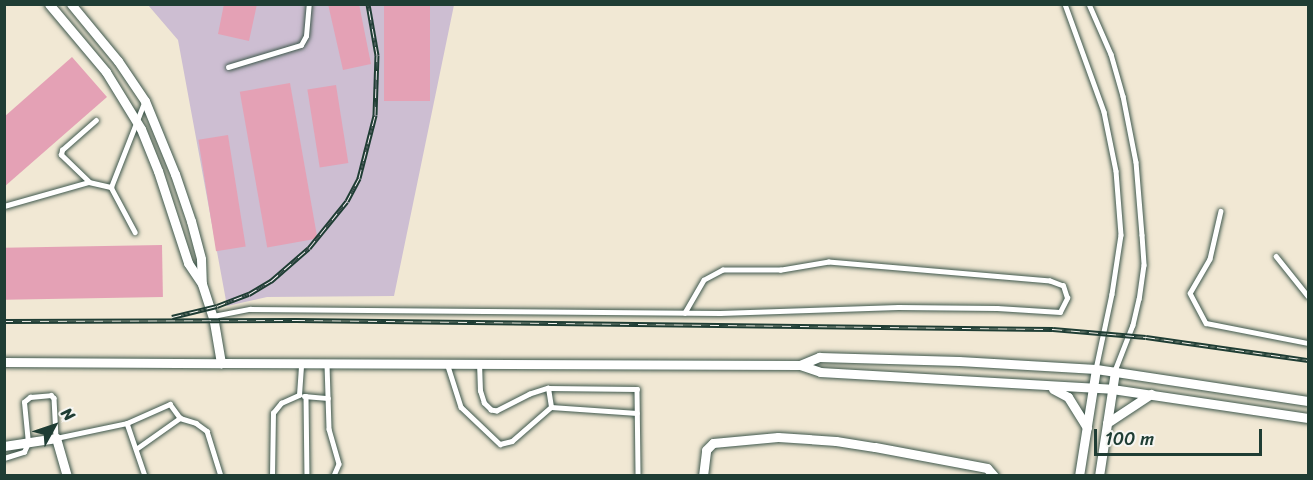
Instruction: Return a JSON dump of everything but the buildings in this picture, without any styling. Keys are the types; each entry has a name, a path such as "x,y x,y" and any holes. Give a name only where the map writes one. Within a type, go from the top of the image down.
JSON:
{"street":[{"path":"49,4 106,72 136,120 158,171 188,262 202,284"},
{"path":"70,4 118,61 145,101 176,174 201,259 202,284 220,363"},
{"path":"800,365 819,357 958,361 1096,369 1308,401"},
{"path":"4,362 800,365 820,372 1112,389 1308,418"},
{"path":"1079,476 1096,369"},
{"path":"1099,476 1115,371"},
{"path":"1036,384 1062,392 1068,397 1087,427"},
{"path":"1107,423 1151,394"},
{"path":"703,476 706,450 713,443 778,437 836,441 875,447 987,468 994,476"},
{"path":"4,446 56,438 68,476"}],"lane":[{"path":"228,67 301,45 306,36 309,4"},
{"path":"1065,4 1104,112 1116,171 1121,235 1112,294 1096,369"},
{"path":"1089,4 1111,54 1123,96 1136,162 1142,235 1144,265 1139,299 1133,325 1115,371"},
{"path":"135,232 111,187 145,101"},
{"path":"89,182 61,155 62,150 96,120"},
{"path":"4,206 89,182 111,187"},
{"path":"1221,211 1210,259 1190,293 1206,323 1308,343"},
{"path":"1276,256 1308,296"},
{"path":"211,316 250,309 685,313 898,307 997,308 1060,312 1066,298 1063,286 1050,281 830,262 781,270 723,270 704,280 685,313"},
{"path":"299,395 301,363"},
{"path":"327,363 328,429 339,464 334,476"},
{"path":"447,363 461,407 500,444 512,441 551,407 637,413"},
{"path":"478,363 480,391 484,403 491,410 497,411 530,394 548,388 637,389 638,474"},
{"path":"548,388 551,407"},
{"path":"4,458 24,452 28,443 24,402 30,397 51,395 54,398 56,438 127,423 170,404 180,418 196,423 207,431 221,476"},
{"path":"272,476 273,413 280,403 299,395 328,398"},
{"path":"306,396 307,476"},
{"path":"136,449 180,418"},
{"path":"127,423 145,476"}],"shaded area":[{"path":"148,5 454,5 394,296 267,297 227,306 178,40"}],"railway":[{"path":"172,317 217,306 249,294 271,281 309,248 347,201 359,178 375,115 377,55 368,4"},
{"path":"4,321 296,320 1053,329 1146,337 1308,360"}]}
